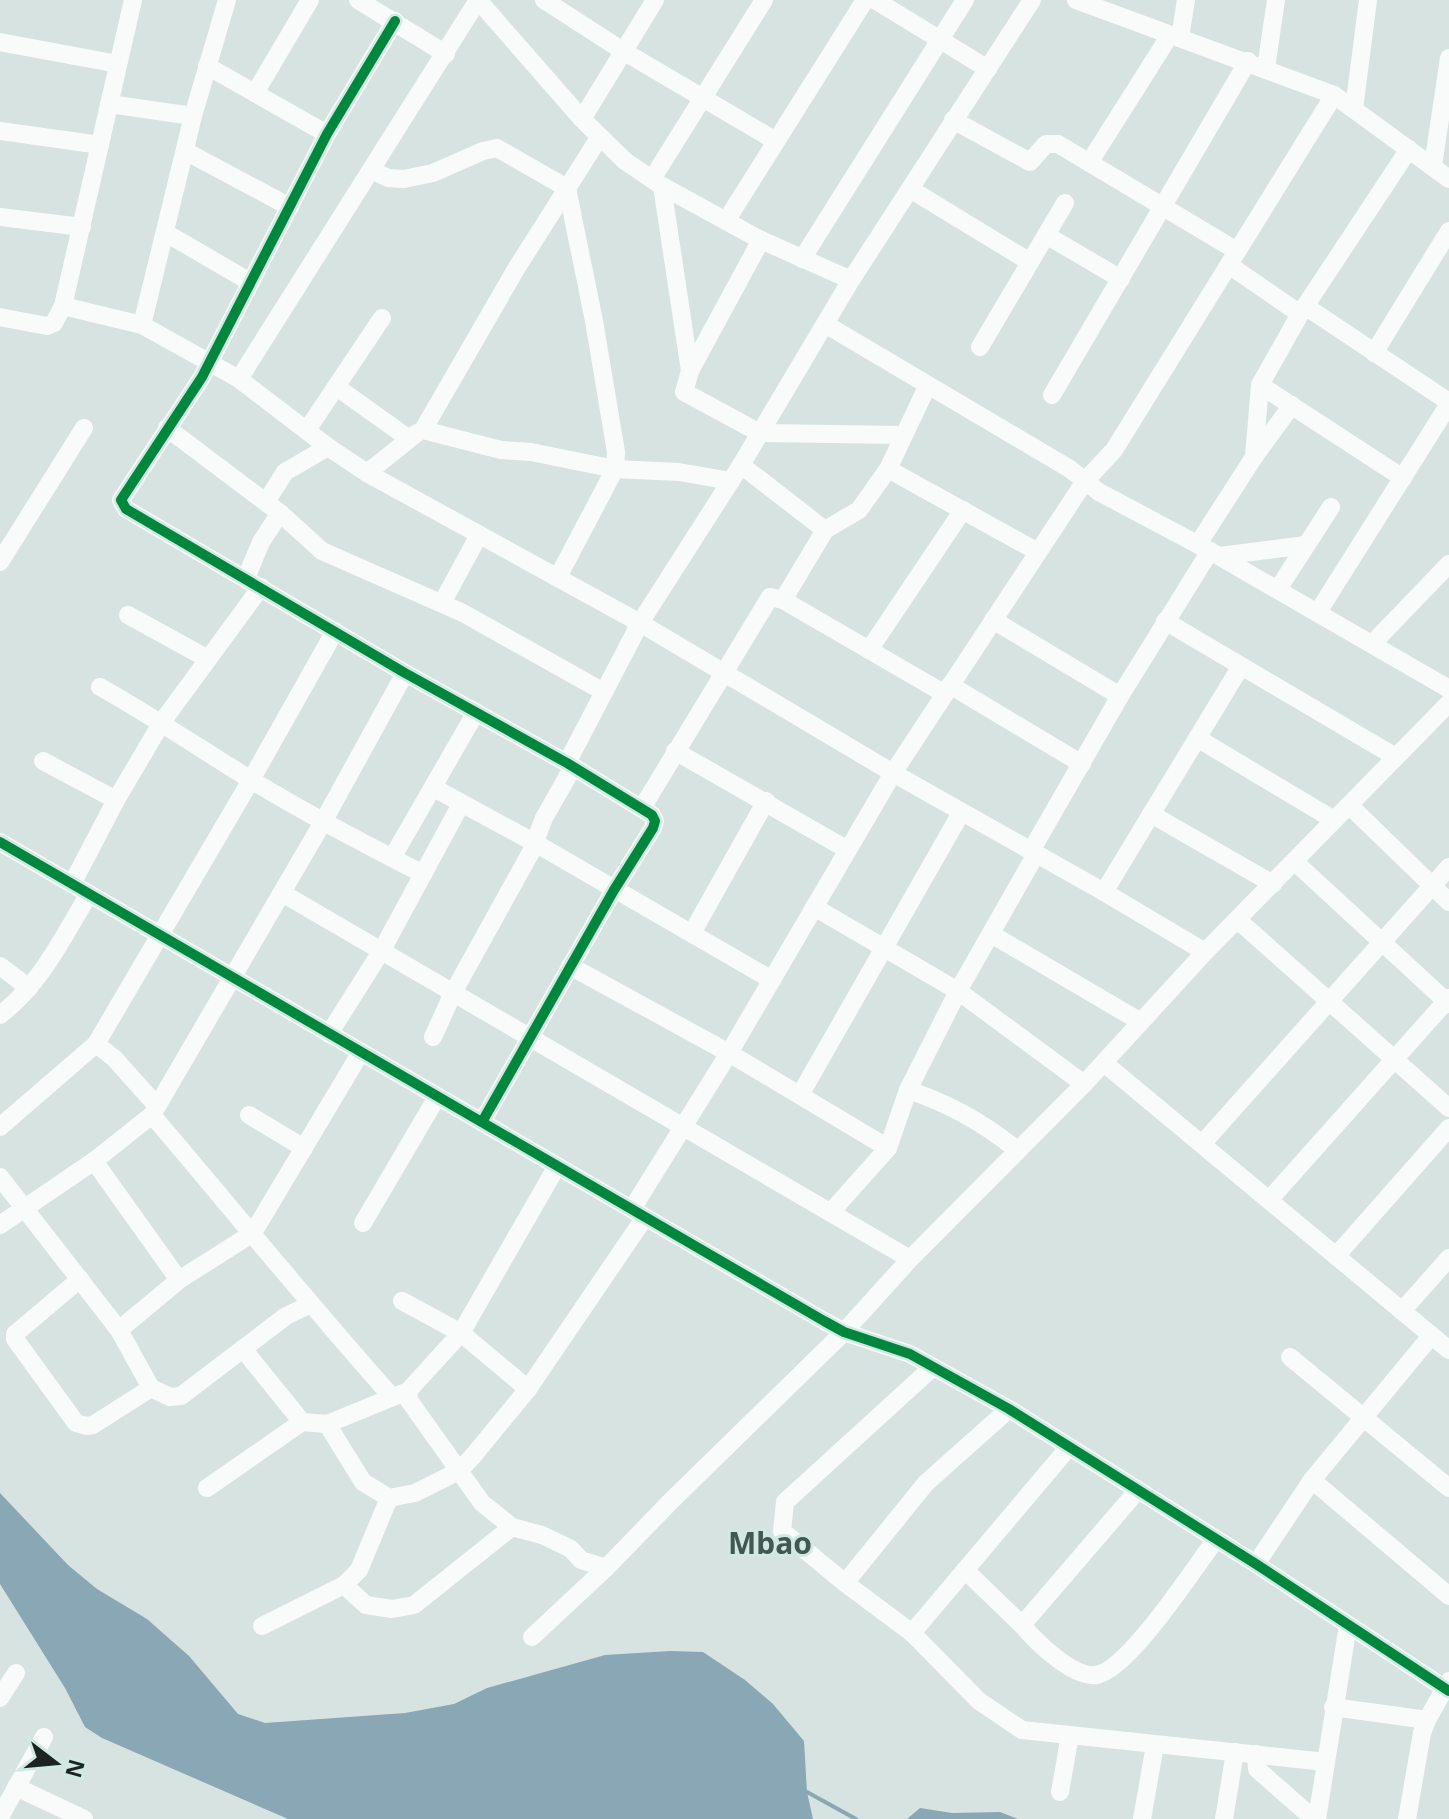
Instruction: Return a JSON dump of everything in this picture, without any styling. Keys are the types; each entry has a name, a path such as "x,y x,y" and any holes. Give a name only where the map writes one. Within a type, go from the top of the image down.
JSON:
{"street":[{"path":"0,317 47,326 54,323 63,306 133,0"},
{"path":"142,325 193,116 227,0"},
{"path":"255,93 310,0"},
{"path":"358,0 446,54"},
{"path":"239,379 478,0 599,138 657,182 761,240 851,280"},
{"path":"544,0 623,51 776,141"},
{"path":"582,119 655,0"},
{"path":"690,371 657,182 702,98 764,0"},
{"path":"726,221 865,0"},
{"path":"875,0 988,69"},
{"path":"802,259 965,0"},
{"path":"433,1037 454,991 535,843 604,692 640,623 736,473 851,280 1032,0"},
{"path":"1076,0 1334,95 1449,179"},
{"path":"1089,163 1175,37 1186,0"},
{"path":"1052,395 1163,207 1257,65 1276,0"},
{"path":"1354,109 1368,0"},
{"path":"395,21 327,134 210,363 123,496 122,504 405,673 570,765 652,815 655,821 653,828 614,890 482,1122"},
{"path":"0,42 118,64"},
{"path":"1433,166 1449,58"},
{"path":"207,66 327,134"},
{"path":"327,1424 363,1482 389,1498 415,1493 459,1471 528,1389 639,1213 683,1126 893,773 1085,481 1114,450 1334,95"},
{"path":"109,104 193,116"},
{"path":"953,120 1030,162 1046,144 1052,142 1089,163 1163,207 1302,310 1449,403 1318,612"},
{"path":"0,131 100,145"},
{"path":"367,473 415,434 599,138"},
{"path":"372,170 388,178 404,179 433,173 497,148 567,188 615,440 615,469 558,577"},
{"path":"1254,457 1260,385 1302,310 1409,149"},
{"path":"185,151 290,207"},
{"path":"910,189 1030,262"},
{"path":"980,347 1065,203"},
{"path":"0,217 82,227"},
{"path":"1374,353 1449,231"},
{"path":"166,233 250,282"},
{"path":"1046,235 1121,279"},
{"path":"761,240 690,371 684,387 687,395 760,433 903,435"},
{"path":"63,306 142,325 239,379 367,473 640,623 961,813 1205,952"},
{"path":"307,430 382,318"},
{"path":"825,324 1070,469 1099,492 1209,550 1449,689"},
{"path":"1260,385 1403,478"},
{"path":"783,600 825,530 859,510 888,469 927,387"},
{"path":"338,388 415,434 615,469 736,473 825,530"},
{"path":"831,1212 888,1148 908,1090 958,991 1120,696 1209,550 1254,457 1292,405"},
{"path":"0,562 84,428"},
{"path":"167,428 273,508 322,551 442,603 604,692"},
{"path":"72,884 162,722 208,659 254,582 261,542 285,472 328,447"},
{"path":"888,469 1038,552"},
{"path":"1278,589 1331,507"},
{"path":"869,650 963,510"},
{"path":"442,603 479,535"},
{"path":"1209,550 1306,545"},
{"path":"1373,643 1449,564"},
{"path":"642,808 770,597 783,600 869,650 948,689 1082,764"},
{"path":"128,615 208,659"},
{"path":"993,620 1120,696"},
{"path":"1165,621 1394,756"},
{"path":"0,1127 96,1044 335,631"},
{"path":"1104,892 1241,666"},
{"path":"0,1225 94,1161 154,1111 323,822 405,673"},
{"path":"100,687 323,822 423,874"},
{"path":"532,1637 844,1332 910,1259 1104,1063 1205,952 1239,921 1394,756 1449,703"},
{"path":"392,858 476,712"},
{"path":"1197,738 1334,820"},
{"path":"675,751 848,850"},
{"path":"43,761 116,800"},
{"path":"434,788 772,980"},
{"path":"692,933 766,801"},
{"path":"329,1034 382,950 461,804"},
{"path":"1349,805 1449,902"},
{"path":"800,1095 961,813"},
{"path":"1151,814 1273,884"},
{"path":"1,848 72,884 844,1332 910,1354 1009,1409 1448,1687 1427,1720 1407,1819"},
{"path":"1269,1200 1448,1001 1295,862"},
{"path":"1202,1144 1449,867"},
{"path":"282,893 910,1259"},
{"path":"0,1015 29,988 49,961 89,894"},
{"path":"814,907 958,991 1084,1084"},
{"path":"1239,921 1449,1108"},
{"path":"991,934 1141,1022"},
{"path":"0,966 29,988"},
{"path":"570,966 729,1053 888,1148"},
{"path":"96,1044 114,1058 309,1305 408,1399 482,1503 512,1527 542,1535 571,1549 581,1560 606,1568"},
{"path":"119,1330 179,1280 253,1233 361,1052"},
{"path":"1104,1063 1449,1350"},
{"path":"908,1090 934,1098 991,1129 1017,1150"},
{"path":"363,1223 437,1097"},
{"path":"249,1115 304,1148"},
{"path":"1336,1256 1449,1128"},
{"path":"94,1161 179,1280"},
{"path":"207,1488 302,1422 327,1424 401,1394 461,1333 557,1166"},
{"path":"0,1177 119,1330 151,1388 170,1397 181,1396 286,1316 309,1305"},
{"path":"1402,1311 1449,1258"},
{"path":"80,1279 15,1334 15,1339 76,1423 93,1425 151,1388"},
{"path":"402,1301 461,1333 528,1389"},
{"path":"1256,1564 1312,1480 1431,1336"},
{"path":"243,1349 302,1422"},
{"path":"1290,1357 1449,1488"},
{"path":"933,1367 785,1502 782,1531 912,1633 979,1701 1022,1730 1326,1762"},
{"path":"845,1583 926,1483 1009,1409"},
{"path":"912,1633 1069,1447"},
{"path":"1312,1480 1449,1596"},
{"path":"1022,1625 1138,1490"},
{"path":"262,1626 344,1585 359,1570 389,1498"},
{"path":"344,1585 366,1605 392,1609 414,1605 512,1527"},
{"path":"965,1570 1033,1638 1079,1674 1098,1675 1131,1653 1216,1539"},
{"path":"1316,1819 1348,1625"},
{"path":"0,1698 16,1673"},
{"path":"1333,1707 1427,1720"},
{"path":"1060,1792 1070,1735"},
{"path":"44,1737 6,1799 84,1819"},
{"path":"1142,1819 1155,1745"},
{"path":"1224,1819 1235,1752"},
{"path":"1256,1754 1257,1769 1316,1819"}],"water":[{"path":"0,1493 68,1565 97,1589 147,1619 189,1656 238,1714 265,1723 405,1713 454,1704 487,1688 605,1655 703,1652 745,1680 773,1704 804,1741 807,1792 813,1819 288,1819 102,1738 85,1727 65,1688 0,1584"},
{"path":"920,1808 952,1813 1000,1812 1018,1819 907,1819"}],"waterway":[{"path":"807,1792 856,1819"}],"cycle path":[{"path":"395,21 327,134 202,377 121,500 126,509 652,815 655,821 653,828 614,890 482,1122"},
{"path":"0,842 824,1321 844,1332 910,1354 1009,1409 1256,1564 1449,1691"}],"district":[{"name":"Mbao","path":"770,1542"}]}
